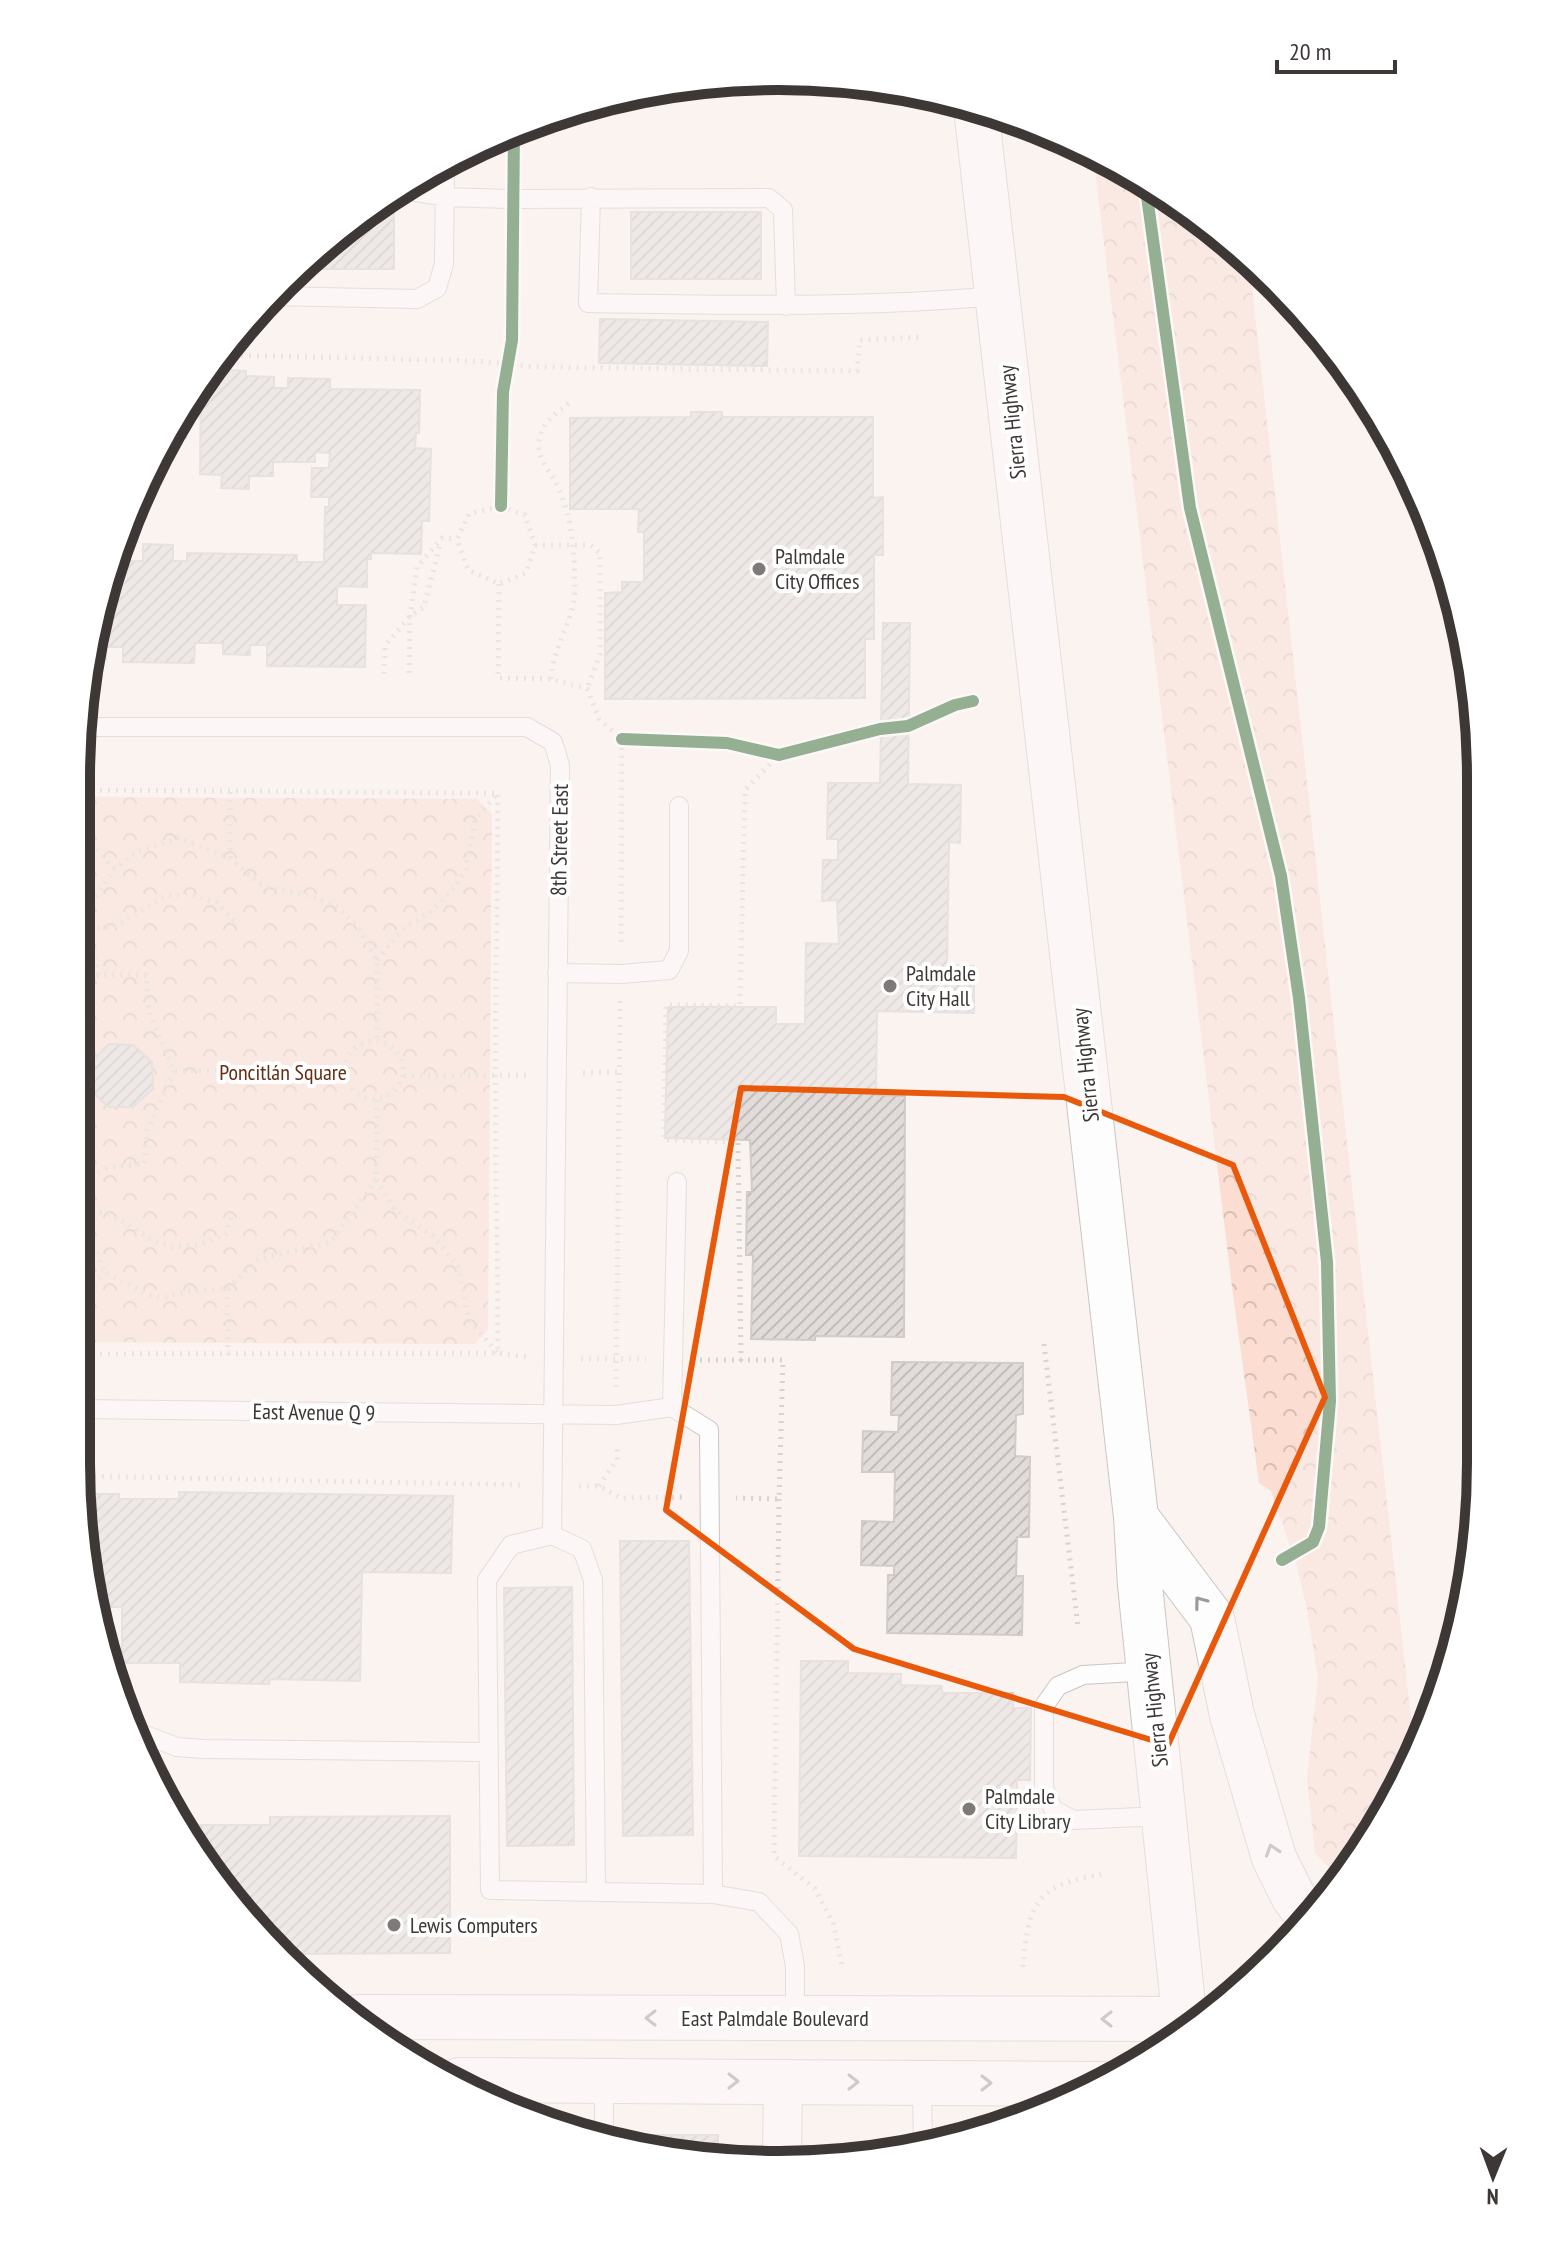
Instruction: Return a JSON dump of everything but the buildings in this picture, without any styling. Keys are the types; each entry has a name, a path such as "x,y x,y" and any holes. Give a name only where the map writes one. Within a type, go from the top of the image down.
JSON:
{"highway":[{"name":"Sierra Highway","path":"977,120 1136,1517 1188,2016"},
{"path":"1136,1517 1212,1618 1232,1715 1274,1858 1302,1909"},
{"name":"East Palmdale Boulevard","path":"370,2017 1182,2020"},
{"path":"481,2083 505,2087 604,2081 922,2082 1050,2094"}],"street":[{"path":"782,2151 783,2081"}],"lane":[{"path":"288,296 417,299 437,288 444,264 445,176"},
{"path":"418,192 445,197 769,198 783,210 786,306"},
{"path":"591,197 588,303 786,306 915,303 998,296"},
{"name":"8th Street East","path":"92,727 527,727 553,742 560,765 553,1415 555,1486 552,1535"},
{"path":"557,973 621,974 669,970 679,951 679,806"},
{"path":"677,1182 672,1407 709,1430 713,1894"},
{"name":"East Avenue Q 9","path":"90,1409 616,1415 672,1407"},
{"path":"596,1891 593,1580 582,1549 552,1535 511,1545 487,1580 490,1890 713,1894 759,1902 789,1934 795,1966 795,2018"},
{"path":"1150,1671 1083,1675 1058,1686 1044,1706 1044,1788 1053,1809 1073,1820 1165,1816"},
{"path":"146,1735 177,1747 203,1749 488,1752"},
{"path":"604,2081 604,2129"},
{"path":"922,2082 923,2136"}],"path":[{"path":"235,355 478,361 507,366 857,371 860,340 923,337"},
{"path":"551,679 551,662 575,600 575,545 559,487 543,463 539,445 546,422 570,402"},
{"path":"501,491 501,506"},
{"path":"501,506 525,515 535,545 526,573 499,584 468,570 457,539 469,514 501,506"},
{"path":"442,538 457,539"},
{"path":"409,673 410,616 417,567 442,538"},
{"path":"384,674 385,646 410,616 424,607 442,538"},
{"path":"535,545 590,545 600,553 600,654 587,689 599,719 622,739 637,740"},
{"path":"499,584 498,678 551,679 587,689"},
{"path":"90,1476 599,1486 617,1460 622,739"},
{"path":"741,1361 738,1142 664,1140 666,1005 740,1006 745,790 779,753"},
{"path":"90,790 498,793"},
{"path":"230,790 230,858"},
{"path":"377,960 405,927 432,911 455,887 466,869 475,820 498,793"},
{"path":"498,793 495,1077 498,1353"},
{"path":"98,975 90,929 95,898 114,869 138,851 179,838 230,858 269,888 308,895 338,907 359,929 377,960 377,1041"},
{"path":"90,841 114,869"},
{"path":"90,929 117,926 164,896 191,894 217,903 237,923"},
{"path":"90,979 98,975 146,975 149,1012 174,1071 147,1131 144,1164 107,1169 90,1180"},
{"path":"377,1041 398,1053 404,1076 396,1090 377,1100 357,1094 346,1079 345,1069 347,1060 359,1046 377,1041"},
{"path":"174,1071 345,1069"},
{"path":"404,1076 495,1077"},
{"path":"377,1100 376,1179 395,1210 433,1236 458,1267 469,1320 498,1353"},
{"path":"90,1229 104,1272 149,1295 162,1298 188,1291 227,1289 258,1259 331,1242 376,1179"},
{"path":"90,1211 110,1214 154,1241 173,1247 198,1245 226,1234 233,1212"},
{"path":"90,1292 104,1272"},
{"path":"227,1289 228,1355"},
{"path":"1044,1344 1078,1627"},
{"path":"90,1354 498,1353"},
{"path":"779,1499 774,1856 815,1889 833,1923 842,1966"},
{"path":"1023,1967 1026,1931 1036,1901 1070,1879 1105,1874"}],"highlighted area":[{"path":"741,1088 1064,1097 1233,1165 1325,1397 1168,1745 854,1649 666,1510"}],"green space":[{"path":"1095,167 1123,182 1198,232 1251,279 1412,1731 1375,1807 1333,1871 1315,1853 1307,1778 1318,1678 1307,1609 1296,1563 1271,1491 1259,1483 1232,1287"},
{"name":"Poncitlán Square","path":"90,797 477,799 492,814 488,1330 475,1344 90,1342"}],"cycle path":[{"path":"501,506 503,392 512,340 514,143"},
{"path":"1147,197 1190,508 1281,876 1299,998 1327,1262 1330,1401 1319,1527 1313,1542 1282,1560"},
{"path":"622,739 727,743 779,755 880,729 908,726 955,705 973,701"}],"place":[{"name":"Palmdale City Offices","path":"759,569"},
{"name":"Palmdale City Hall","path":"890,986"},
{"name":"Palmdale City Library","path":"969,1809"},
{"name":"Lewis Computers","path":"394,1925"}]}
